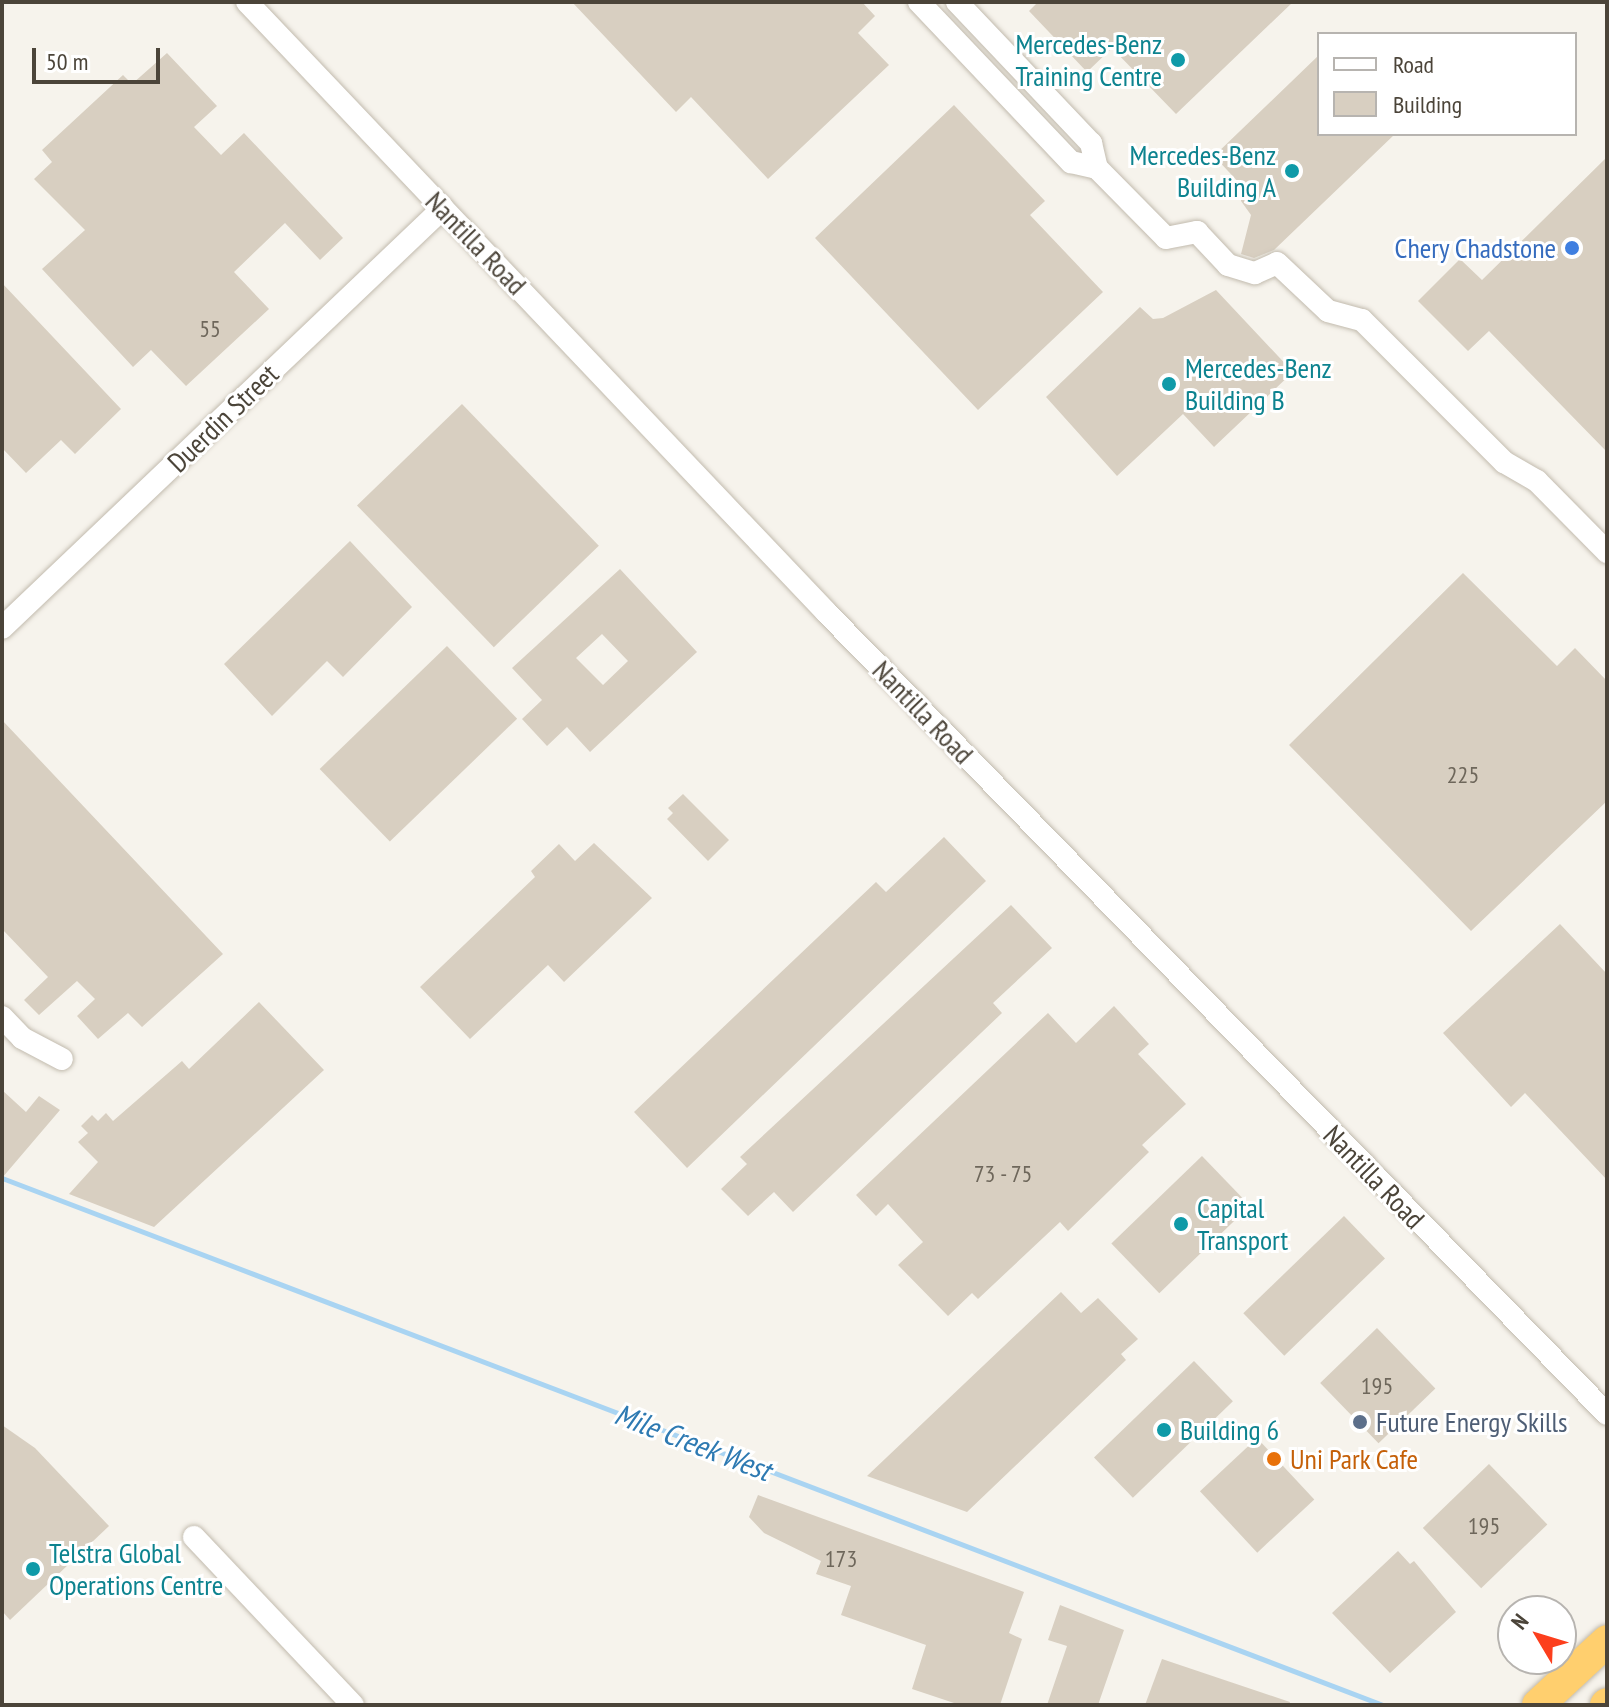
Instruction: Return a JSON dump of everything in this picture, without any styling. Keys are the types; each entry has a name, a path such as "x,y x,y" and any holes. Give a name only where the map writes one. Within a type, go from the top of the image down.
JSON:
{"highway":[{"path":"1538,1705 1607,1641"}],"street":[{"name":"Nantilla Road","path":"247,2 974,765 1607,1414"},
{"path":"919,2 1071,162 1097,168"},
{"path":"957,2 1091,143 1097,168 1166,238 1197,232 1228,265 1255,273 1277,263 1328,311 1362,320 1504,462 1537,481 1607,552"},
{"path":"957,42 977,23"},
{"name":"Duerdin Street","path":"2,628 443,208"},
{"path":"2,1017 22,1038 62,1059"},
{"path":"194,1537 353,1705"}],"building":[{"path":"572,2 862,2 875,16 858,33 889,65 768,179 691,97 676,112"},
{"name":"Mercedes-Benz Training Centre","path":"1038,2 1293,2 1176,114 1112,48 1087,72 1029,11"},
{"path":"167,53 217,106 194,127 221,155 244,133 343,238 320,260 285,223 234,272 269,309 186,386 151,350 133,367 42,269 85,230 34,179 52,162 42,150 123,75 132,84"},
{"name":"Mercedes-Benz Building A","path":"1317,57 1317,136 1393,136 1274,250 1254,258 1241,254 1251,215 1241,201 1242,186 1214,156"},
{"path":"954,105 1045,201 1030,215 1103,292 978,410 815,238"},
{"path":"1607,157 1607,452 1489,331 1468,351 1418,301 1460,259 1482,280"},
{"path":"2,283 121,409 75,454 61,440 26,473 2,448"},
{"name":"Mercedes-Benz Building B","path":"1216,290 1293,372 1214,447 1183,414 1117,476 1046,397 1140,307 1153,319 1163,318"},
{"path":"462,404 599,546 494,647 357,505"},
{"path":"350,541 412,607 343,677 327,661 272,716 224,664"},
{"path":"620,569 697,652 590,752 567,727 547,746 522,719 542,700 512,668","holes":["602,634 628,661 603,685 576,658"]},
{"path":"1463,573 1557,666 1575,648 1607,681 1607,801 1471,931 1289,745"},
{"path":"447,646 517,719 390,842 320,769"},
{"path":"2,720 223,954 142,1027 128,1013 98,1039 77,1016 95,999 77,981 39,1015 24,1000 48,977 2,929"},
{"path":"683,794 729,840 708,861 667,819 673,813 668,808"},
{"path":"944,837 986,881 687,1168 634,1112 876,882 886,892"},
{"path":"594,843 652,898 564,982 548,965 470,1039 420,987 535,877 531,871 559,844 575,861"},
{"path":"1011,905 1052,948 993,1003 1002,1013 793,1212 774,1192 748,1216 721,1189 747,1164 740,1157"},
{"path":"1560,924 1607,974 1607,1180 1525,1093 1511,1107 1443,1033"},
{"path":"259,1002 324,1070 154,1227 69,1194 98,1162 78,1142 88,1133 81,1126 92,1115 98,1121 106,1113 113,1121 182,1061 189,1069"},
{"path":"1114,1006 1149,1044 1138,1054 1186,1104 1142,1145 1149,1152 1068,1231 1060,1222 978,1299 972,1293 948,1316 898,1265 923,1242 888,1204 876,1216 856,1195 1048,1013 1076,1043"},
{"path":"2,1090 26,1112 39,1096 60,1110 2,1178"},
{"name":"Capital Transport","path":"1202,1156 1250,1206 1159,1293 1111,1244"},
{"path":"1344,1216 1385,1258 1284,1356 1243,1313"},
{"path":"1061,1292 1081,1313 1098,1298 1138,1339 1121,1354 1126,1360 967,1512 867,1476"},
{"path":"1377,1328 1435,1388 1379,1443 1320,1383"},
{"name":"Building 6","path":"1194,1361 1233,1401 1133,1498 1094,1458"},
{"name":"Telstra Global Operations Centre","path":"2,1425 35,1448 109,1526 10,1620 2,1611"},
{"path":"1257,1438 1314,1499 1257,1553 1200,1491"},
{"path":"1489,1464 1547,1524 1481,1588 1423,1528"},
{"path":"758,1495 1024,1592 1009,1633 1022,1639 1000,1705 960,1705 912,1689 926,1645 841,1615 851,1586 816,1574 821,1561 764,1533 749,1517"},
{"path":"1398,1551 1410,1564 1414,1561 1456,1612 1390,1673 1332,1613"},
{"path":"1060,1605 1124,1630 1098,1705 1047,1705 1067,1646 1048,1640"},
{"path":"1162,1659 1290,1702 1289,1705 1145,1705"}],"waterway":[{"name":"Mile Creek West","path":"2,1178 1383,1705"}],"place":[{"name":"Mercedes-Benz Training Centre","path":"1178,60"},
{"name":"Mercedes-Benz Building A","path":"1292,171"},
{"name":"Chery Chadstone","path":"1572,248"},
{"name":"Mercedes-Benz Building B","path":"1169,384"},
{"name":"Capital Transport","path":"1181,1224"},
{"name":"Future Energy Skills","path":"1360,1422"},
{"name":"Building 6","path":"1164,1430"},
{"name":"Uni Park Cafe","path":"1274,1459"},
{"name":"Telstra Global Operations Centre","path":"33,1569"}]}
